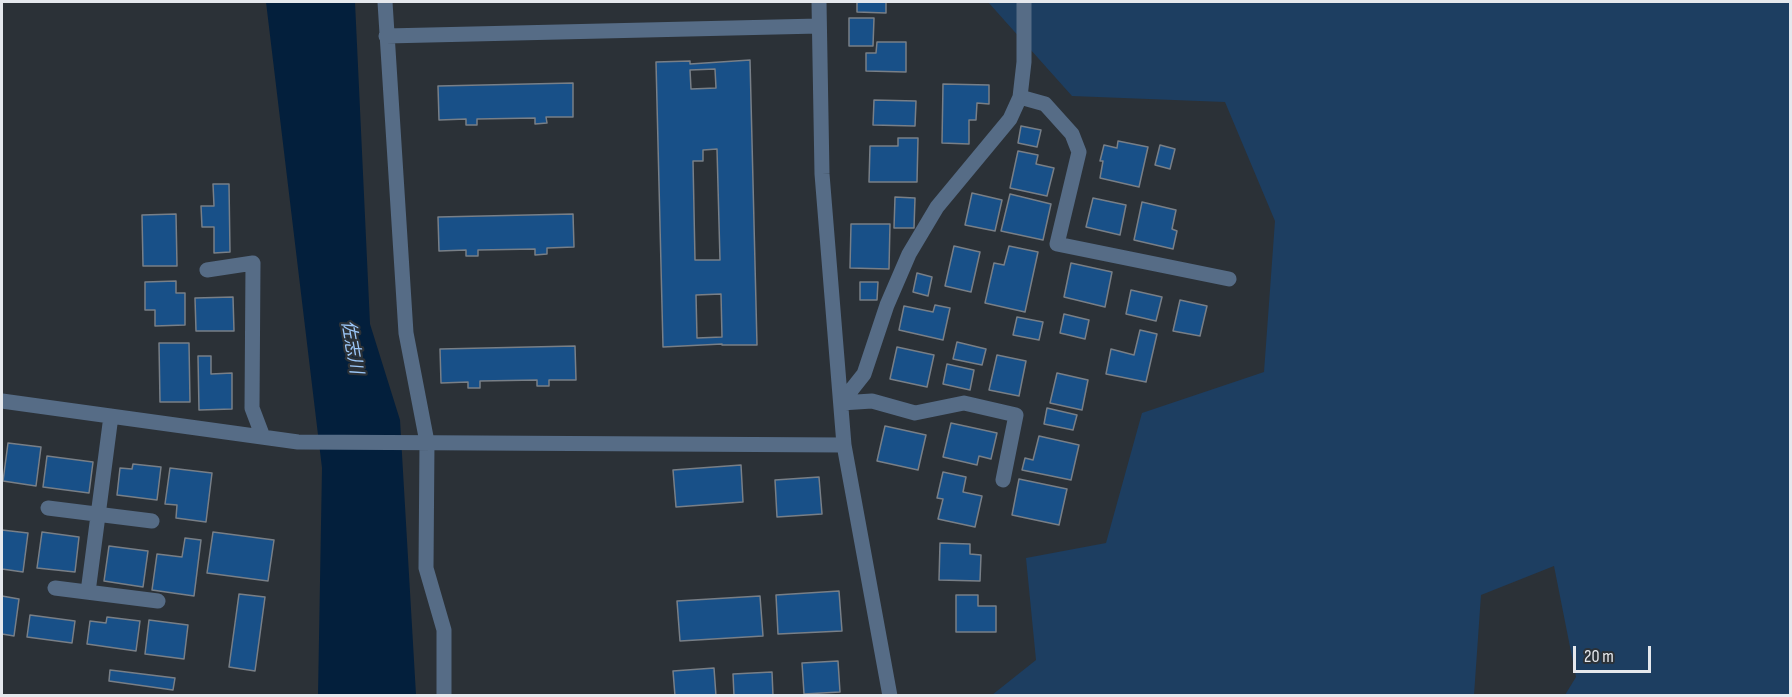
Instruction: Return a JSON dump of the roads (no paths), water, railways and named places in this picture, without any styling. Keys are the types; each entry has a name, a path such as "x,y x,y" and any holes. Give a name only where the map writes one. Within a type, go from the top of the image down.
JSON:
{"street":[{"path":"385,2 406,333 427,442 426,568 444,630 444,696"},
{"path":"819,2 822,174 844,445 890,696"},
{"path":"841,403 864,374 887,305 909,254 937,207 1010,119 1020,97 1024,62 1024,2"},
{"path":"386,36 819,26"},
{"path":"1020,97 1045,104 1072,134 1079,152 1058,244 1229,279"},
{"path":"207,270 253,263 252,408 262,436"},
{"path":"2,401 298,442 844,445"},
{"path":"841,403 872,401 915,413 964,403 1017,415 1002,480"},
{"path":"88,592 111,416"},
{"path":"48,508 152,521"},
{"path":"55,588 158,601"}],"water":[{"name":"佐志川","path":"266,2 355,2 370,324 400,420 416,695 318,695 322,468"}]}
